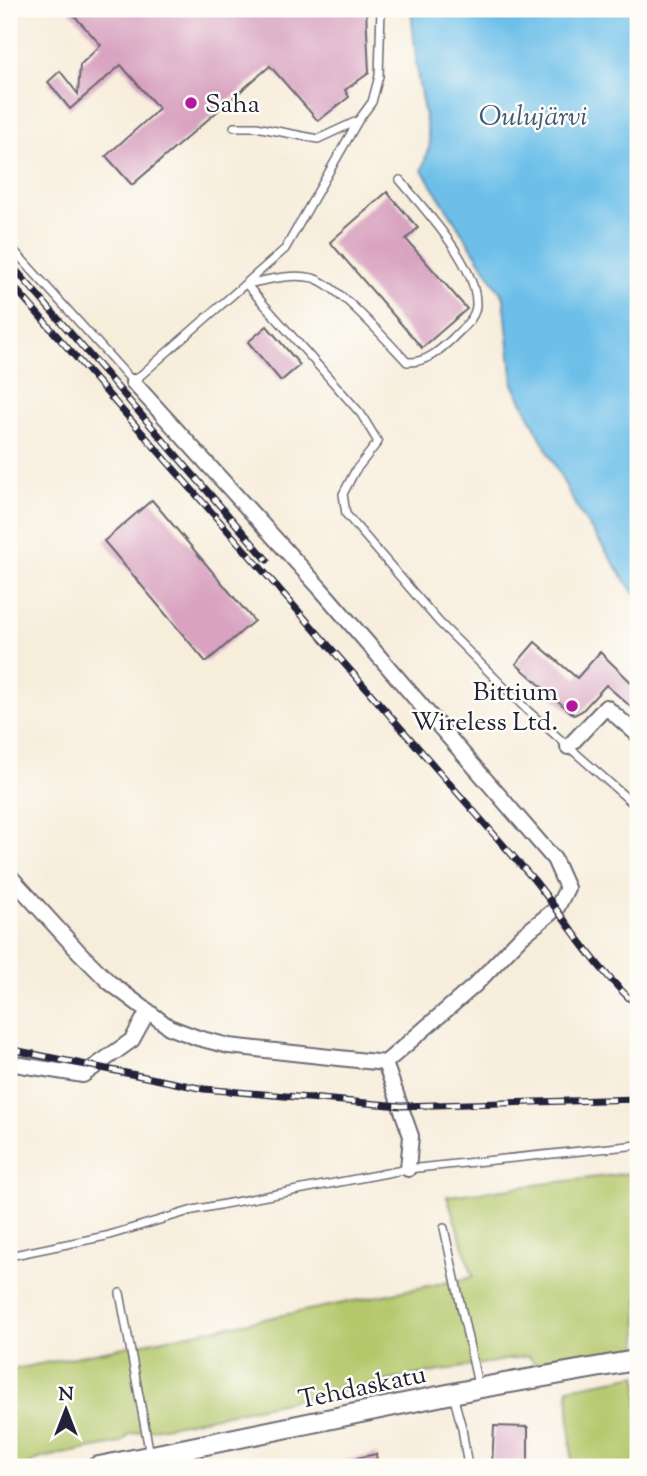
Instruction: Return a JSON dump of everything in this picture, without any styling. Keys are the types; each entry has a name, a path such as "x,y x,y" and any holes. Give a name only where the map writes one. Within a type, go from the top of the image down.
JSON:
{"street":[{"path":"9,875 109,982 169,1027 229,1046 385,1063 475,985 522,936 557,908 567,888 554,859 536,838 319,587 133,382"},
{"path":"568,747 606,707 638,735"},
{"path":"9,1063 83,1075 132,1040 148,1011"},
{"path":"385,1063 411,1136 408,1169"},
{"name":"Tehdaskatu","path":"97,1467 479,1388 638,1360"}],"lane":[{"path":"9,245 133,382 285,249 358,121 372,102 379,76 381,9"},
{"path":"234,127 256,127 318,139 358,121"},
{"path":"246,284 279,277 312,278 332,287 407,362 421,363 443,347 471,320 477,305 472,284 453,246 400,180"},
{"path":"246,284 361,414 378,442 355,471 343,494 346,514 439,622 568,747 638,808"},
{"path":"628,799 638,786"},
{"path":"9,1256 106,1236 193,1210 408,1169 638,1145"},
{"path":"444,1228 479,1388"},
{"path":"120,1293 150,1456"},
{"path":"453,1394 468,1467"}],"green space":[{"path":"638,1172 638,1348 538,1366 528,1356 400,1378 130,1434 121,1443 41,1458 25,1467 9,1467 9,1370 473,1277 447,1196"},
{"path":"638,1375 638,1467 572,1467 568,1388"}],"water":[{"name":"Oulujärvi","path":"411,9 638,9 638,596 577,508 513,384 504,298 422,170 430,144 418,79"}],"building":[{"name":"Saha","path":"68,9 366,9 369,73 345,90 349,97 318,121 270,66 132,185 106,156 159,109 121,65 70,109 48,82 60,71 78,94 80,65 101,45"},
{"path":"387,192 418,228 406,239 467,309 422,348 330,242"},
{"path":"267,326 300,365 281,381 248,342"},
{"path":"152,500 254,621 206,662 104,541"},
{"path":"535,642 577,678 600,652 638,689 638,713 606,685 582,711 574,715 516,664"},
{"path":"494,1426 528,1427 528,1466 492,1466"},
{"path":"376,1454 378,1467 339,1467 339,1462"}],"railway":[{"path":"9,262 267,560"},
{"path":"9,281 534,880 609,977 638,1006"},
{"path":"9,1049 204,1089 401,1106 638,1099"}],"place":[{"name":"Saha","path":"191,103"},
{"name":"Bittium Wireless Ltd.","path":"572,706"}]}
